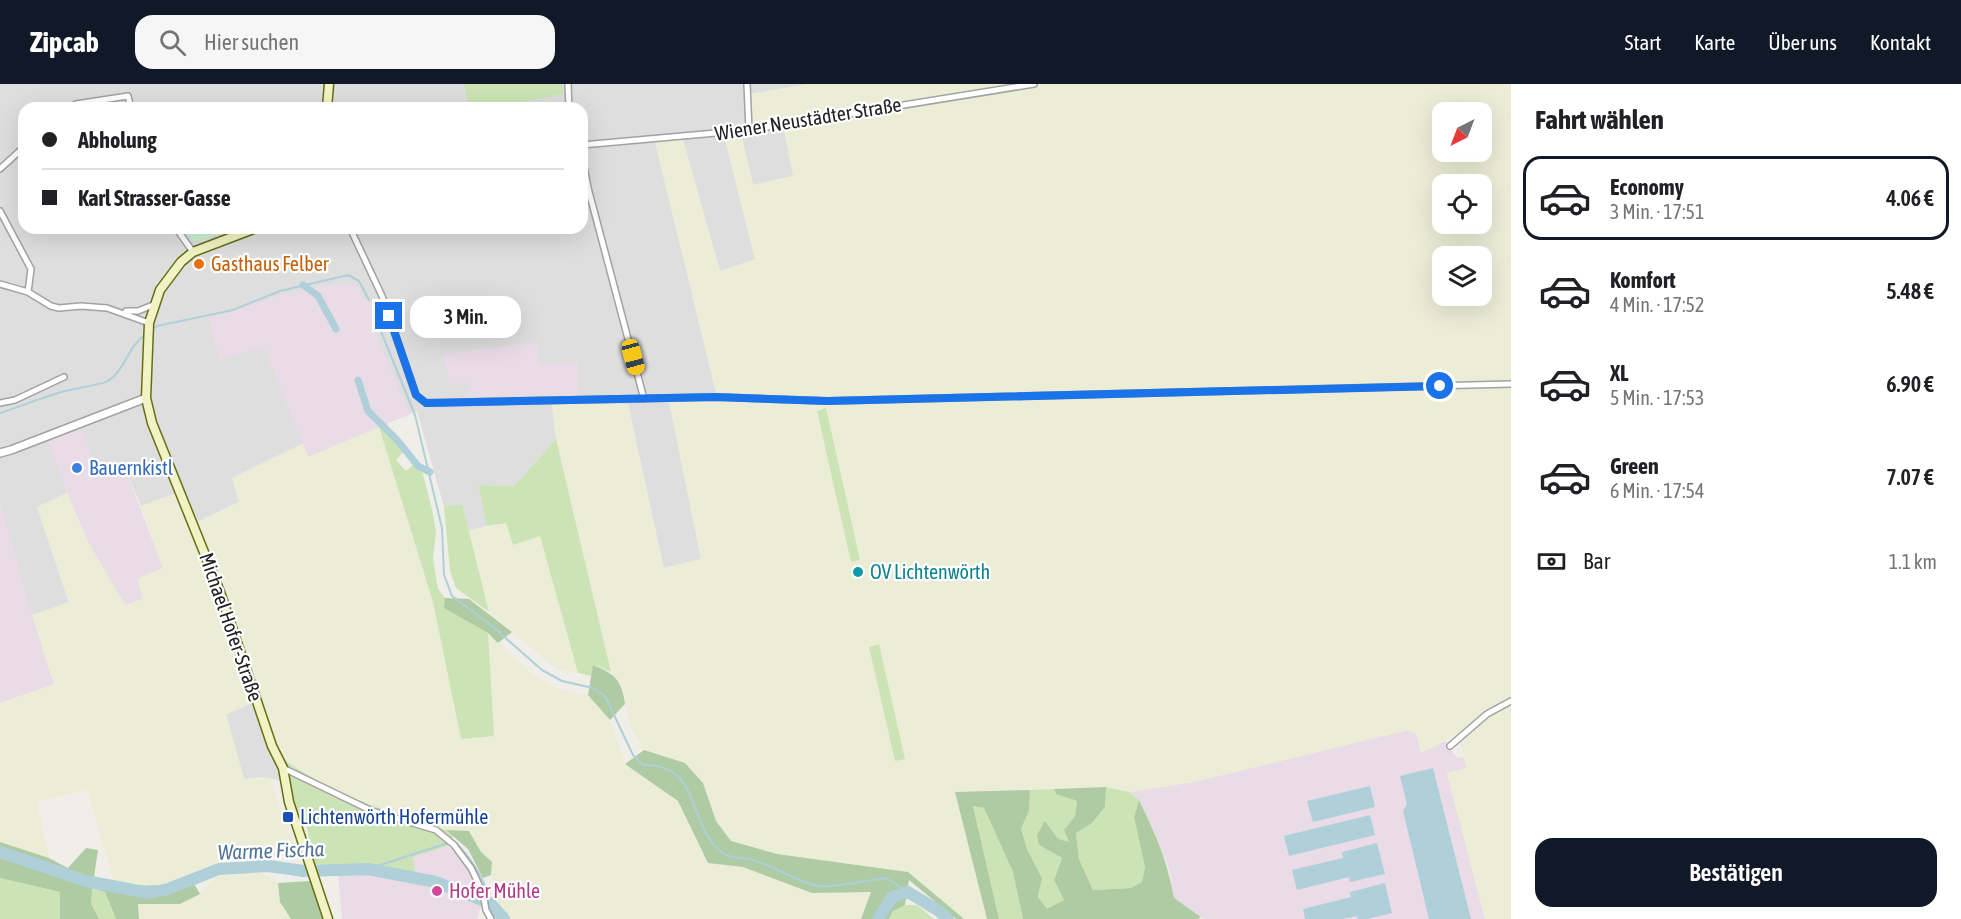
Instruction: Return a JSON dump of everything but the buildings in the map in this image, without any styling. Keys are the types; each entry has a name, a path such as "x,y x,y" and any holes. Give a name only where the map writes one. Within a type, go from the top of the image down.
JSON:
{"main road":[{"path":"327,102 328,84"},
{"path":"193,252 240,234"},
{"name":"Michael Hofer-Straße","path":"193,252 181,262 165,283 153,305 149,323 146,398 152,423 202,543 272,746 283,768 289,802 328,919"}],"street":[{"path":"568,84 569,102"},
{"path":"747,84 749,130"},
{"name":"Wiener Neustädter Straße","path":"588,144 749,130 1034,84"},
{"path":"98,102 128,96 130,102"},
{"path":"0,169 18,152"},
{"path":"588,188 644,399"},
{"path":"0,211 31,269 28,292"},
{"path":"180,234 193,252"},
{"path":"353,234 382,296 416,395 426,403 716,397 827,401 1511,384"},
{"path":"0,284 28,292 51,306 107,308 121,311 149,323"},
{"path":"121,311 138,311 153,305"},
{"path":"0,403 15,400 64,377"},
{"path":"0,453 146,398"},
{"path":"1450,746 1487,714 1511,701"},
{"path":"283,768 372,811 436,830 451,843 471,868 483,893 486,910 491,919"}],"shaded area":[{"path":"0,84 809,84 750,94 782,121 794,176 753,185 741,134 725,136 756,259 720,271 683,140 655,142 718,401 669,401 701,559 664,569 628,404 552,404 556,439 514,486 478,485 487,526 468,531 462,504 444,507 417,411 308,457 302,444 232,478 239,502 190,525 177,493 141,506 123,463 98,472 80,428 49,440 67,493 37,507 69,603 0,703"},
{"path":"355,283 364,301 376,299 388,329 376,336 410,414 308,457 264,347 220,360 208,318 297,290"},
{"path":"537,342 539,364 578,362 578,396 470,396 468,382 449,384 444,354"},
{"path":"80,427 98,471 123,463 163,568 143,599 125,605 88,542 48,440"},
{"path":"0,500 54,685 0,703"},
{"path":"261,699 275,744 286,761 288,782 262,777 244,779 226,714"},
{"path":"1408,730 1417,735 1421,753 1445,741 1457,758 1463,757 1467,768 1447,773 1485,919 1204,919 1174,898 1169,869 1157,837 1139,800 1129,792 1194,782"},
{"path":"448,846 468,868 479,894 481,907 477,919 342,919 338,874 367,873 418,881 421,875 415,873 413,857"}],"green space":[{"path":"464,84 563,84 563,94 524,102 468,102"},
{"path":"809,84 1511,84 1511,919 1485,919 1447,773 1467,768 1460,743 1453,736 1421,753 1417,735 1408,730 1194,782 1129,792 1106,787 956,792 987,919 964,919 908,872 777,854 731,841 716,821 703,783 685,763 644,750 629,724 623,687 611,672 556,439 552,404 628,404 663,568 701,559 669,401 718,400 655,142 683,140 720,271 755,260 724,136 741,133 753,185 793,176 782,121 751,126 750,94"},
{"path":"188,234 220,234 197,241"},
{"path":"826,408 860,560 851,562 817,411"},
{"path":"379,427 433,602 461,738 494,736 488,633 531,673 554,687 575,694 588,695 610,720 625,764 678,801 708,863 743,867 812,893 872,892 861,919 512,919 500,907 491,875 492,862 481,852 469,831 446,830 375,808 311,779 286,761 275,744 260,699 226,715 244,779 270,778 297,855 217,862 165,885 131,886 114,882 87,790 37,802 49,858 0,842 0,703 54,684 32,615 69,602 37,507 67,493 88,542 125,605 143,599 137,579 163,568 141,506 177,493 191,525 239,502 232,478 303,444 308,457"},
{"path":"379,427 382,427 404,451 396,460 406,471 414,464 422,471 436,532 433,558 438,589 445,598 445,608 488,633 494,736 461,739 433,602"},
{"path":"556,439 611,672 594,665 591,676 578,673 540,536 513,545 506,523 487,526 478,485 514,486"},
{"path":"462,504 489,612 456,588 450,571 444,507"},
{"path":"506,523 514,545 540,535 578,673 558,670 489,612 468,531"},
{"path":"445,598 469,599 512,632 498,643 488,633 444,608"},
{"path":"879,644 905,759 895,761 869,647"},
{"path":"593,665 612,675 622,689 625,704 610,720 588,695"},
{"path":"644,750 685,763 703,783 716,821 731,841 777,854 908,872 964,919 956,919 909,880 905,905 893,911 889,919 861,919 871,892 812,893 743,867 708,863 678,801 625,764"},
{"path":"286,761 343,793 446,830 454,836 448,846 413,857 415,873 366,866 315,864 305,820 296,809 288,782"},
{"path":"1106,787 1129,792 1139,800 1134,817 1145,867 1142,882 1131,888 1093,890 1079,859 1076,833 1092,823 1105,807"},
{"path":"1106,787 1105,807 1092,823 1076,833 1079,859 1093,890 1131,888 1142,882 1145,867 1134,817 1139,800 1160,847 1174,898 1201,917 1198,919 1023,919 1013,872 984,808 973,806 999,919 987,919 955,792 1030,790 1029,811 1021,829 1027,849 1042,878 1038,897 1047,909 1064,900 1054,880 1062,858 1039,845 1037,835 1045,821 1058,839 1069,842 1064,830 1075,816 1077,801 1056,794 1054,789"},
{"path":"1054,789 1056,794 1077,801 1075,816 1064,830 1069,842 1058,840 1039,845 1062,858 1054,880 1064,900 1047,910 1038,897 1042,878 1027,849 1021,829 1029,811 1030,790"},
{"path":"973,806 984,808 1013,872 1023,919 999,919"},
{"path":"446,830 469,831 481,852 492,862 491,875 483,878 468,849"},
{"path":"0,842 49,858 68,868 86,848 98,850 94,877 131,886 165,885 189,875 200,894 180,904 138,904 139,919 116,919 105,892 92,888 91,904 99,919 60,919 60,892 0,878"},
{"path":"259,870 278,883 280,902 291,919 139,919 138,904 181,904 200,894 216,877"},
{"path":"0,878 60,892 60,919 0,919"},
{"path":"310,881 323,919 291,919 280,902 278,883"},
{"path":"91,888 105,892 116,919 99,919 91,904"},
{"path":"905,905 917,905 934,919 889,919 893,911"}],"water":[{"path":"1433,768 1471,919 1429,919 1403,811 1407,804 1400,776"},
{"path":"1370,786 1375,807 1313,822 1307,801"},
{"path":"1370,815 1375,835 1289,856 1284,836"},
{"path":"1377,843 1385,874 1350,882 1349,877 1297,890 1292,870 1343,858 1342,852"},
{"path":"1385,883 1392,913 1367,919 1358,919 1357,916 1343,919 1305,919 1303,909 1351,897 1350,892"}],"waterway":[{"path":"153,329 157,326 233,310 280,291 348,275 359,281 369,300"},
{"path":"303,285 318,296 336,329"},
{"path":"378,324 415,415 442,528 444,575 452,596 492,626 542,670 562,681 593,688 605,696 633,755 643,765 662,767 675,774 691,797 709,838 723,853 758,861 801,881 818,886 842,885 886,878 908,892"},
{"path":"0,413 63,392 108,381 146,334"},
{"path":"358,380 368,411 398,441 418,466 430,472"},
{"path":"368,869 454,841 477,870 490,903"},
{"name":"Warme Fischa","path":"0,852 86,881 149,893 168,889 219,869 268,866 304,871 368,869 436,882 490,903 504,919"},
{"name":"Warme Fischa","path":"878,919 892,897 908,892 948,919"}],"place":[{"name":"Gasthaus Felber","path":"199,264"},
{"name":"Bauernkistl","path":"77,468"},
{"name":"OV Lichtenwörth","path":"858,572"},
{"name":"Lichtenwörth Hofermühle","path":"288,817"},
{"name":"Hofer Mühle","path":"437,891"}],"route":[{"path":"389,316 416,395 426,403 716,397 827,401 1440,386"}]}
